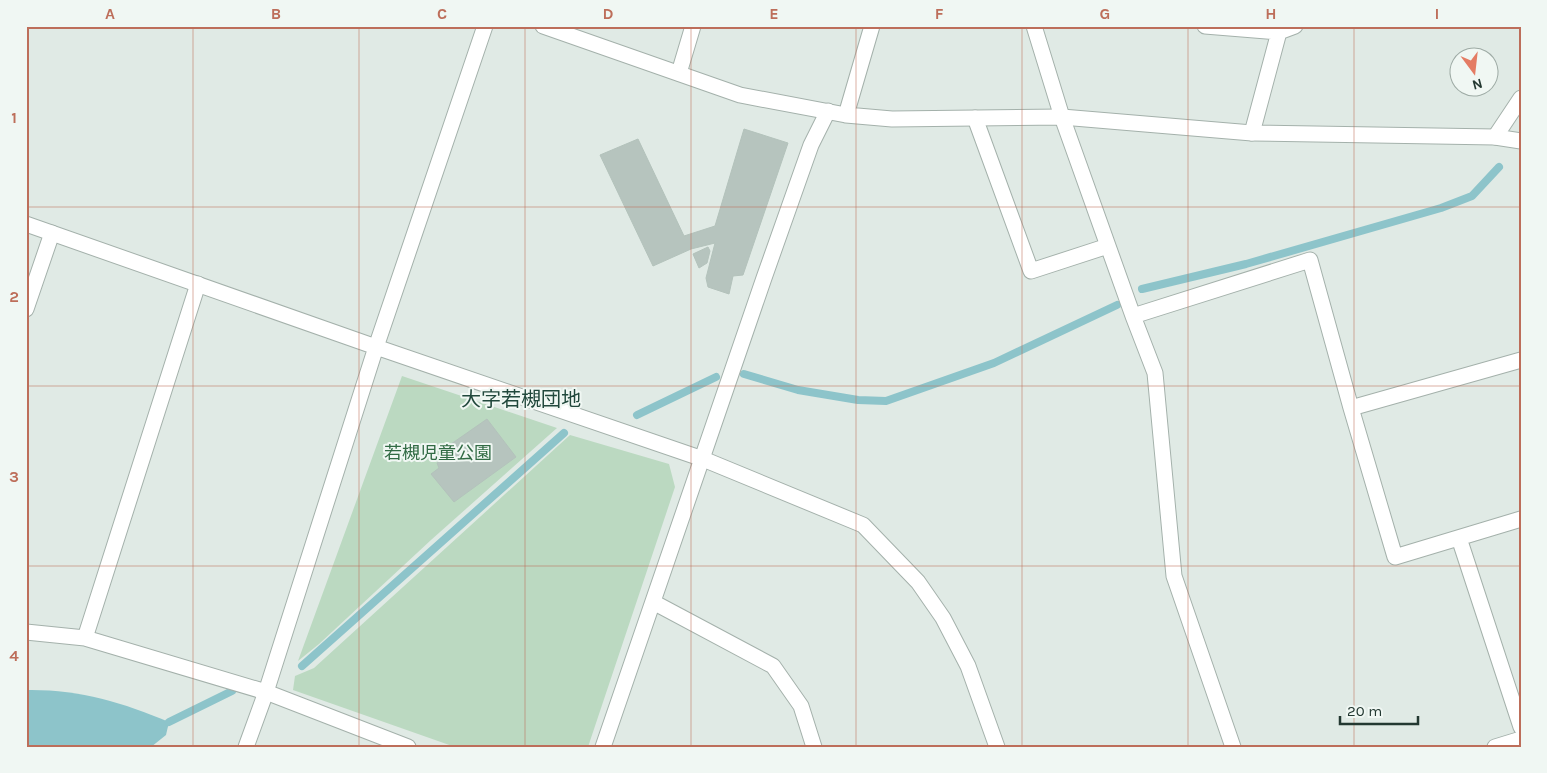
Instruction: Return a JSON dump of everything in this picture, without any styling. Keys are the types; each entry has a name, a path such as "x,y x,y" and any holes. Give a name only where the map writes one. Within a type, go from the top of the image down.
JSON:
{"street":[{"path":"246,747 266,692 376,347 485,26"},
{"path":"542,26 740,95 846,115 892,119 1062,117 1252,133 1495,137 1521,140"},
{"path":"678,73 693,26"},
{"path":"846,115 872,26"},
{"path":"1034,26 1062,117 1155,373 1174,576 1233,747"},
{"path":"1205,26 1279,32 1296,26"},
{"path":"1252,133 1279,32"},
{"path":"1495,137 1521,98"},
{"path":"603,747 811,145 828,111"},
{"path":"975,118 1031,271 1108,246"},
{"path":"26,224 703,459 863,525 918,582 943,618 968,666 997,747"},
{"path":"26,309 52,233"},
{"path":"1133,316 1310,260 1351,408 1396,557 1521,519"},
{"path":"85,638 198,284"},
{"path":"1351,408 1521,360"},
{"path":"1459,538 1521,727"},
{"path":"653,602 773,666 801,706 814,747"},
{"path":"26,632 85,638 266,692 408,747"},
{"path":"1495,747 1521,739"}],"green space":[{"name":"若槻児童公園","path":"402,376 557,428 298,661"},
{"path":"570,435 669,464 675,487 588,747 455,747 293,690 295,676 314,668"}],"water":[{"path":"26,690 81,694 134,708 169,722 166,735 151,747 26,747"}],"building":[{"path":"744,129 788,143 743,275 733,276 729,294 708,287 706,278 715,243 691,249 653,266 600,155 638,139 684,236 715,226"},
{"path":"708,247 710,251 707,263 699,268 693,254"},
{"path":"487,419 516,457 454,502 431,474 439,468 437,463 445,458 441,451"}],"waterway":[{"path":"1142,289 1246,264 1441,208 1472,196 1499,167"},
{"path":"744,374 798,390 858,400 886,401 994,363 1117,305"},
{"path":"637,415 716,377"},
{"path":"302,666 564,433"},
{"path":"169,722 232,691"}],"district":[{"name":"大字若槻団地","path":"521,399"}]}
